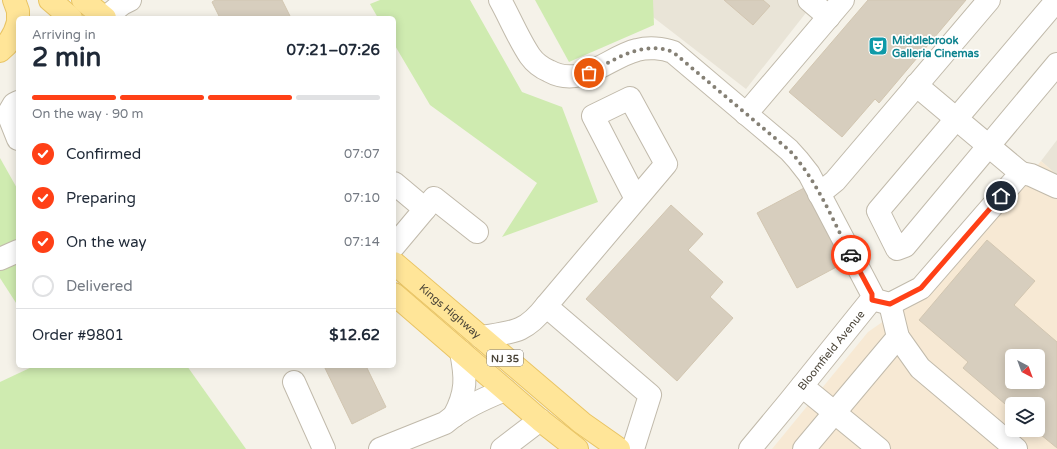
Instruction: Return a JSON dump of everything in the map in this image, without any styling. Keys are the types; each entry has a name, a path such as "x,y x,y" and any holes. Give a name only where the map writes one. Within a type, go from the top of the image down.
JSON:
{"main road":[{"path":"14,0 18,11 18,16"},
{"path":"50,0 69,16"},
{"path":"84,0 103,16"},
{"path":"0,51 8,45 16,29"},
{"name":"Kings Highway","path":"396,265 582,423 619,449"},
{"name":"NJ 35","path":"396,296 540,420 577,449"}],"street":[{"path":"107,16 122,4 130,0"},
{"name":"Bloomfield Avenue","path":"500,0 531,57 541,67 553,73 564,76 575,76 589,73 638,49 665,49 673,52 789,150 798,160 809,174 872,294 881,302 802,386 750,449"},
{"path":"809,0 829,16"},
{"path":"746,114 843,0"},
{"path":"820,194 835,181 989,0"},
{"path":"1057,0 878,211 897,249 905,246 1057,64"},
{"path":"916,85 988,147 1021,173 1031,175 1057,187"},
{"path":"16,103 8,114 16,134"},
{"path":"1016,449 920,368 898,337 881,302 921,288 1021,173"},
{"path":"396,185 425,210"},
{"path":"398,232 425,210 434,198 477,232"},
{"path":"481,337 509,333 524,327 536,318 636,199"},
{"path":"0,259 16,252"},
{"path":"546,306 650,395 633,449"},
{"path":"804,449 898,337"},
{"path":"454,416 464,391 466,375 461,352"},
{"path":"294,382 324,449"},
{"path":"802,386 834,412 871,447"},
{"path":"380,449 445,423 480,400 505,390"},
{"path":"502,449 540,420"}],"shaded area":[{"path":"631,0 816,0 746,89"},
{"path":"1057,140 1057,175 1041,161"},
{"path":"1041,161 1057,175 1057,449 772,449 868,332 944,279"}],"green space":[{"path":"380,0 470,0 522,92 562,107 598,202 502,237 537,183 430,105 396,47 396,16 377,16 370,4"},
{"path":"535,0 653,0 654,25 569,62"},
{"path":"0,158 16,186 16,303 0,278"},
{"path":"30,368 188,368 246,449 0,449 0,382"}],"building":[{"path":"215,0 282,0 290,16 219,16 212,2"},
{"path":"724,0 763,0 770,6 753,25"},
{"name":"Middlebrook Galleria Cinemas","path":"868,0 966,0 879,103 875,99 842,137 789,92"},
{"path":"804,188 844,263 797,288 757,213"},
{"path":"671,205 703,234 688,250 723,282 710,297 733,318 677,381 586,299"},
{"path":"987,240 1035,281 1014,305 1057,342 1057,448 1044,437 1045,437 1045,397 1005,397 1005,404 963,368 968,362 919,320"},
{"path":"325,368 367,368 386,407 352,424"}],"way so far":[{"path":"589,73 638,49 665,49 673,52 789,150 798,160 809,174 851,255"}],"place":[{"name":"Middlebrook Galleria Cinemas","path":"878,46"}],"route":[{"path":"851,255 872,294 872,300 890,304 921,288 1001,196"}]}
